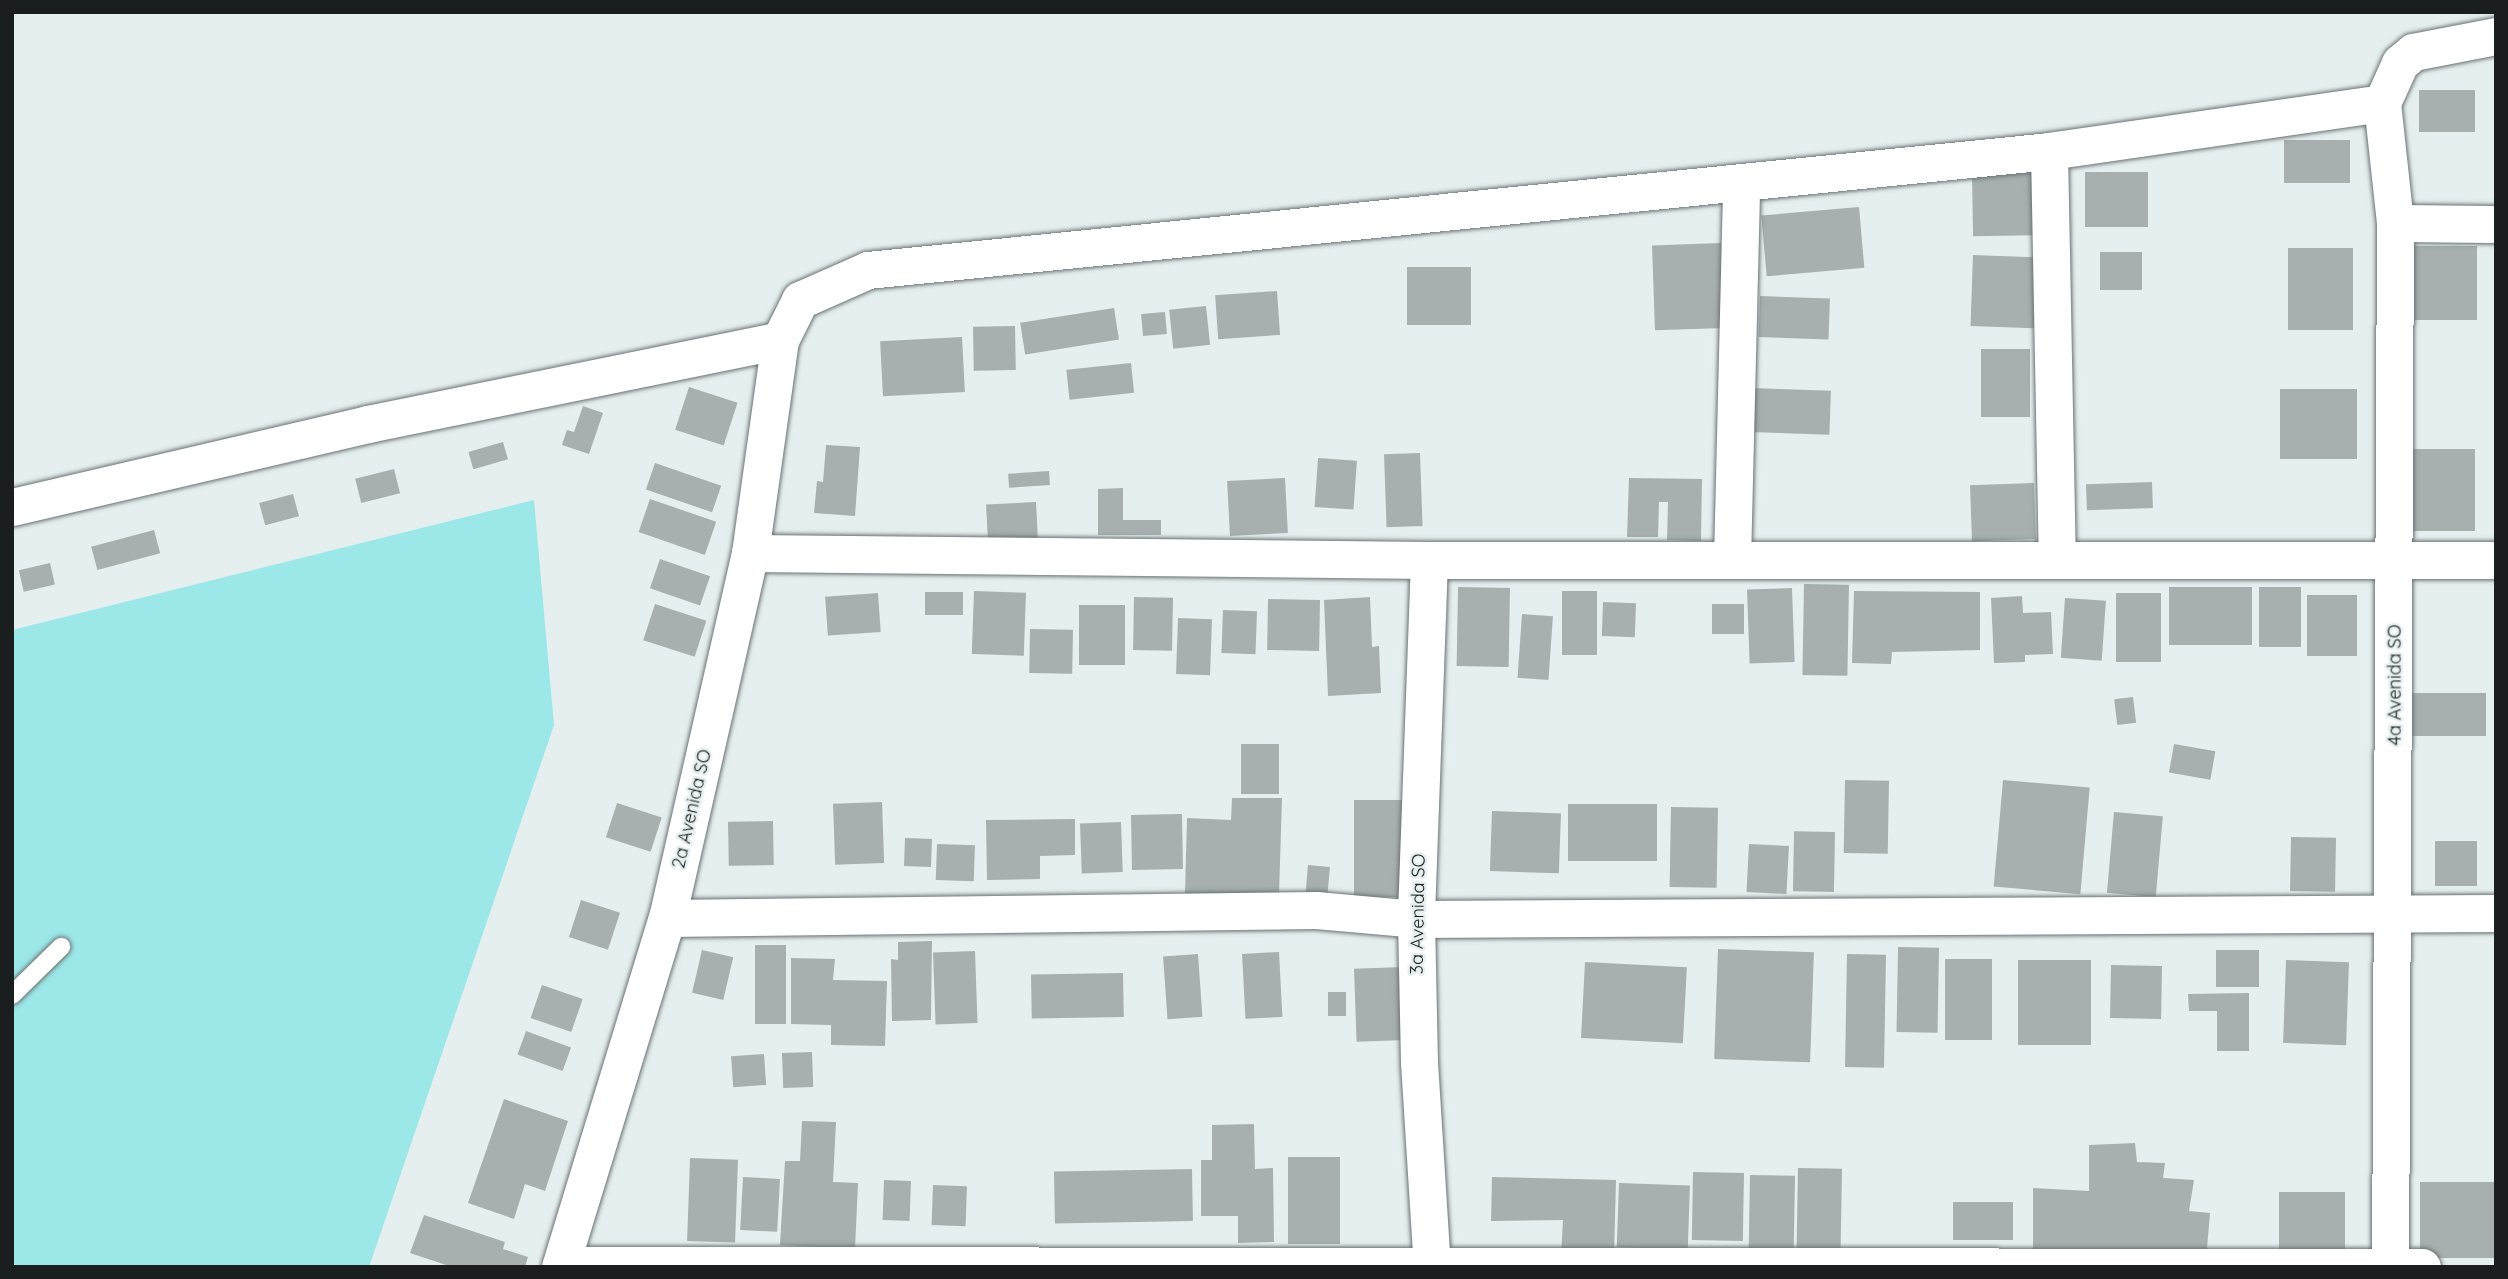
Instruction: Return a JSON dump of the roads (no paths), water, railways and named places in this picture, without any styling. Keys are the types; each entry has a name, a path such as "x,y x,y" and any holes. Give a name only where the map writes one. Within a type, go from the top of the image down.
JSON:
{"street":[{"path":"2382,103 2400,63 2413,52 2496,36"},
{"name":"2a Avenida SO","path":"560,1266 667,918 750,553 780,341 800,300 868,270 2049,151 2382,103"},
{"name":"4a Avenida SO","path":"2382,103 2395,223 2395,912 2390,1267"},
{"path":"2049,151 2057,560"},
{"path":"1732,560 1741,184"},
{"path":"2395,223 2496,223"},
{"path":"12,507 368,424 780,341"},
{"path":"750,553 1429,561 2496,560"},
{"name":"3a Avenida SO","path":"1429,561 1416,919 1419,1062 1432,1267"},
{"path":"667,918 1316,910 1416,919 2496,913"},
{"path":"560,1266 2422,1267"}],"lane":[{"path":"12,995 61,947"}]}
